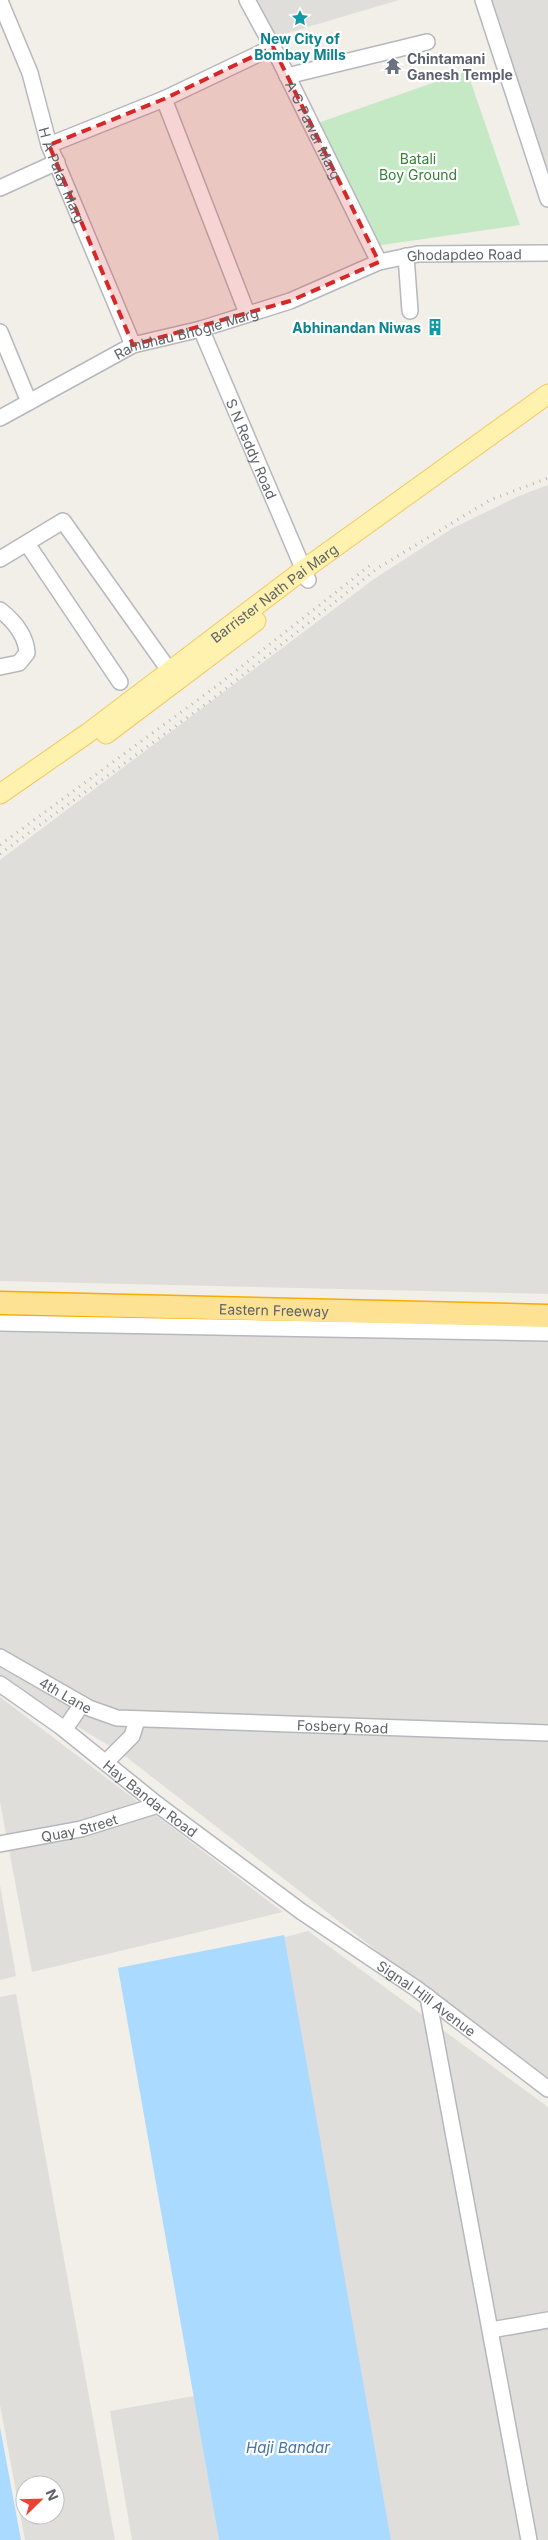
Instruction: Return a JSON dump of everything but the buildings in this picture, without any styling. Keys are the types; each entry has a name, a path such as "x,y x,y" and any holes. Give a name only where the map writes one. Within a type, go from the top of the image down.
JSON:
{"highway":[{"name":"Eastern Freeway","path":"0,1303 548,1316"},
{"name":"Eastern Freeway","path":"0,1316 548,1327"}],"main road":[{"name":"Barrister Nath Pai Marg","path":"0,808 305,575 548,394"},
{"name":"Barrister Nath Pai Marg","path":"305,575 548,409"},
{"name":"Barrister Nath Pai Marg","path":"0,794 88,732 173,676"}],"street":[{"name":"A G Pawar Marg","path":"247,0 273,47 380,262"},
{"path":"483,0 548,199"},
{"name":"H A Palay Marg","path":"0,1 30,73 50,145 134,345"},
{"path":"287,76 427,42"},
{"path":"50,145 164,99 273,47"},
{"path":"164,99 247,313"},
{"path":"0,188 57,162"},
{"name":"Ghodapdeo Road","path":"380,262 406,256 548,252"},
{"path":"406,256 410,311"},
{"name":"Rambhau Bhogle Marg","path":"0,418 134,345 290,302 380,262"},
{"name":"S N Reddy Road","path":"201,328 305,575"},
{"path":"0,332 29,402"},
{"path":"0,560 63,521 173,676"},
{"path":"28,544 120,682"},
{"path":"0,610 12,620 27,642 27,653 19,663 0,667"},
{"path":"0,1296 548,1310"},
{"path":"0,1323 548,1333"},
{"name":"4th Lane","path":"0,1657 82,1704 118,1718 136,1720"},
{"name":"Hay Bandar Road","path":"0,1684 65,1729 158,1805 302,1912"},
{"path":"65,1729 82,1704"},
{"path":"106,1762 132,1736 136,1720"},
{"name":"Fosbery Road","path":"136,1720 548,1733"},
{"name":"Quay Street","path":"0,1844 81,1829 158,1805"},
{"name":"Signal Hill Avenue","path":"302,1912 428,1997 548,2089"},
{"path":"428,1997 529,2540"},
{"path":"491,2330 548,2320"}],"highlighted area":[{"path":"273,47 379,262 290,301 133,345 49,145 164,99"}],"shaded area":[{"name":"New City of Bombay Mills","path":"254,0 399,0 274,37"},
{"path":"487,0 548,0 548,177"},
{"path":"548,485 548,1294 0,1281 0,860 374,579 453,528 519,496"},
{"path":"0,1323 548,1334 548,2083 121,1753 0,1680"},
{"path":"0,1697 283,1912 32,1972 0,1802"},
{"path":"0,1885 16,1976 0,1980"},
{"path":"308,1931 548,2107 548,2540 391,2540 282,1938"},
{"path":"16,1994 115,2540 25,2540 22,2525 65,2525 65,2475 15,2475 15,2486 0,2405 0,1997"},
{"path":"194,2396 219,2540 132,2540 110,2411"}],"green space":[{"name":"Batali Boy Ground","path":"467,71 520,225 375,246 312,125"}],"water":[{"name":"Haji Bandar","path":"284,1935 391,2540 219,2540 118,1968"},
{"path":"0,2427 15,2508 15,2525 18,2525 21,2540 0,2540"}],"railway":[{"path":"0,854 210,701 378,568 490,500 548,478"},
{"path":"0,845 218,685 373,563"}],"place":[{"name":"New City of Bombay Mills","path":"300,18"},
{"name":"Chintamani Ganesh Temple","path":"393,66"},
{"name":"Abhinandan Niwas","path":"435,327"}]}
